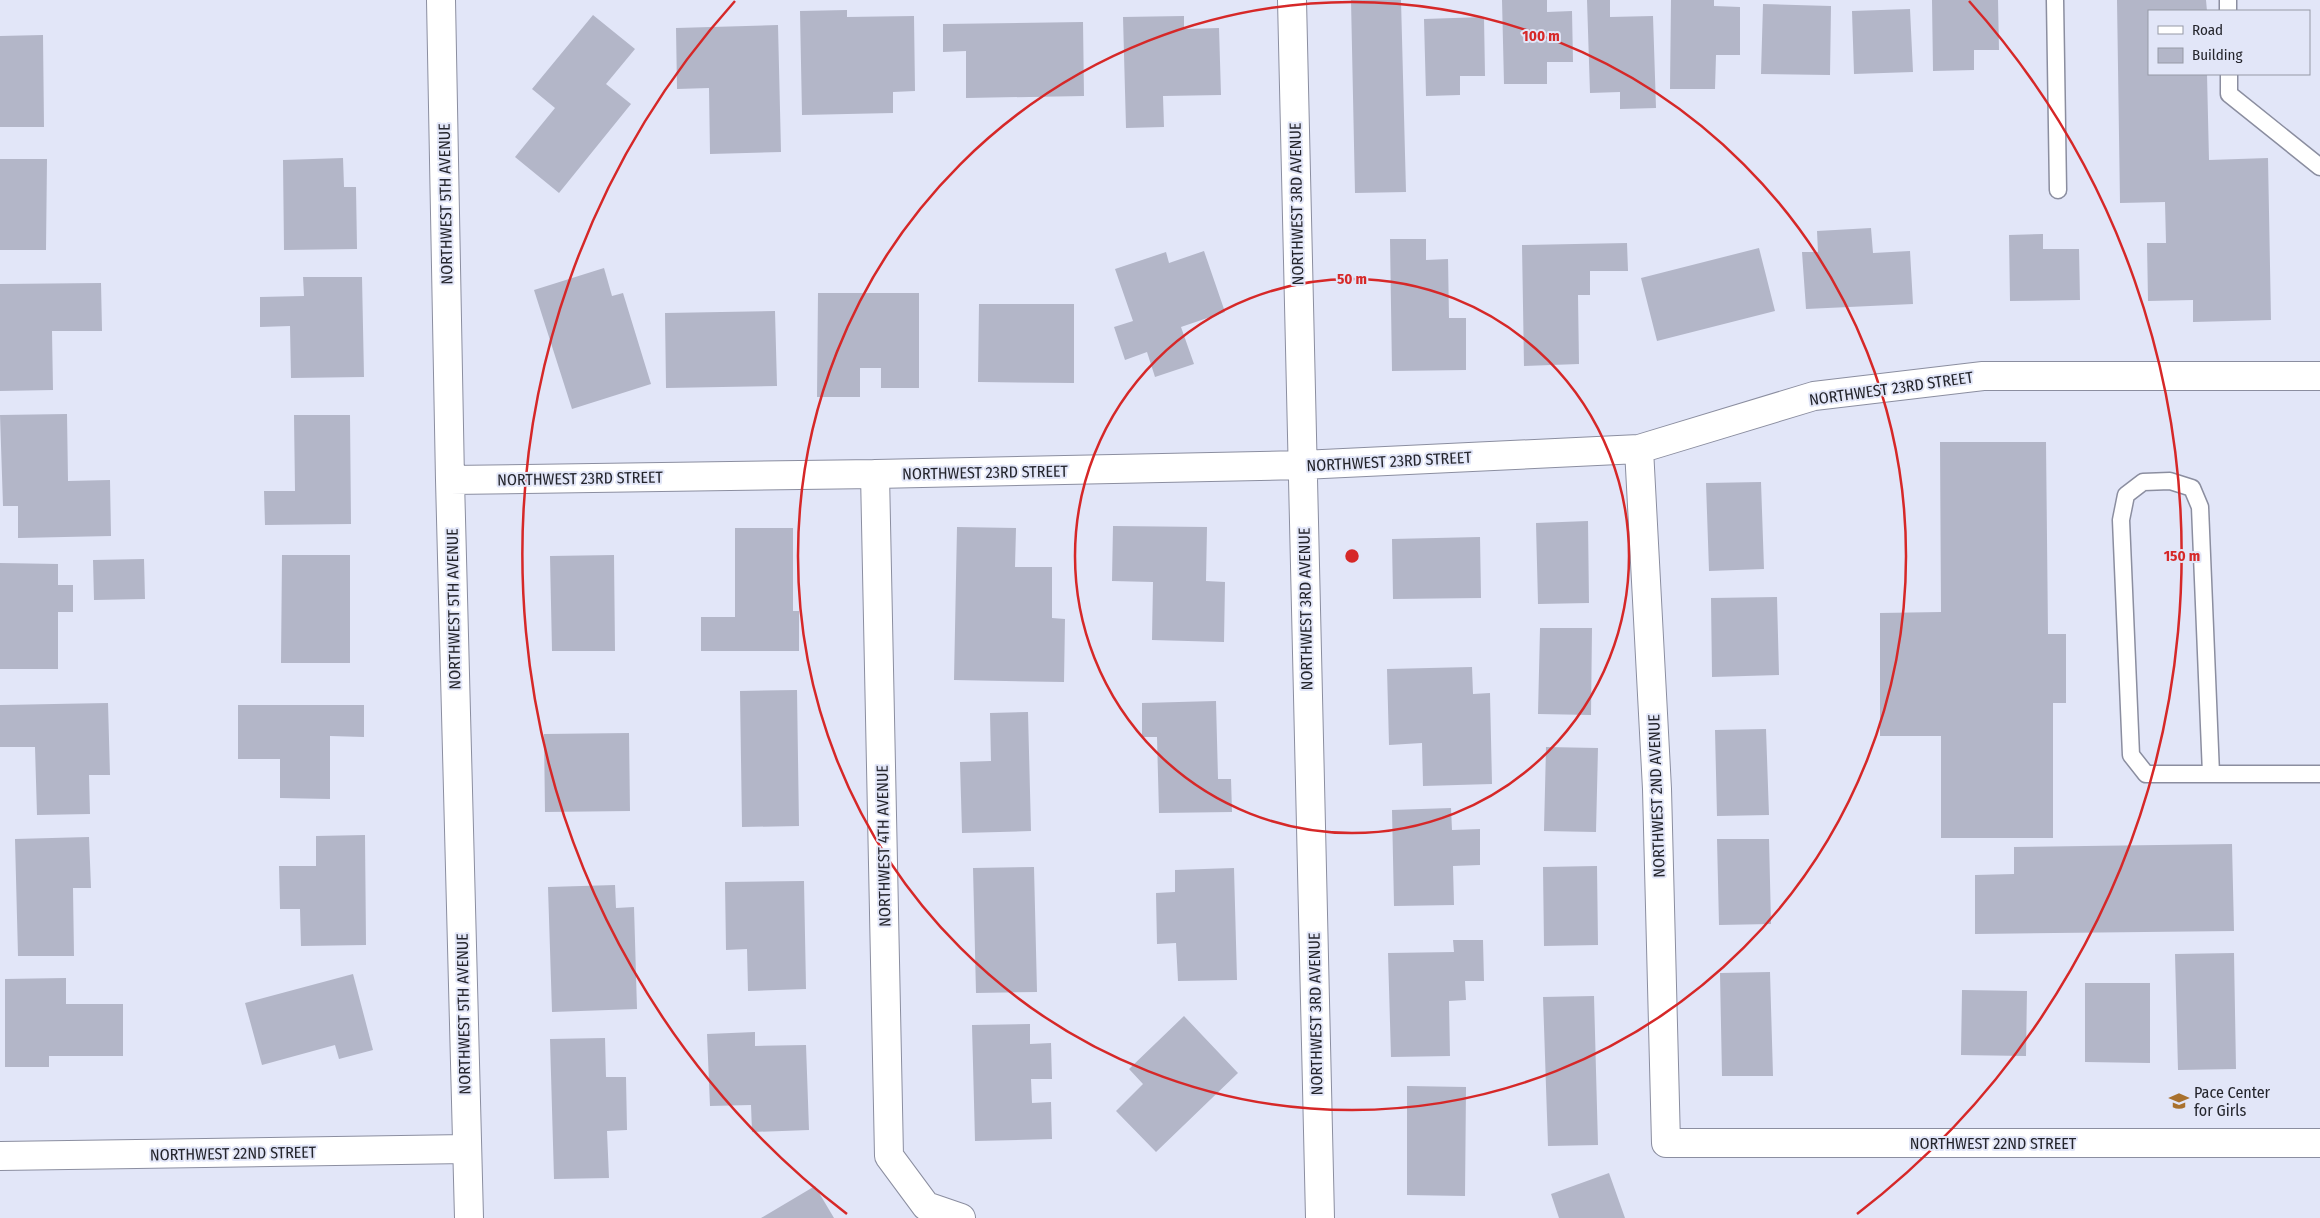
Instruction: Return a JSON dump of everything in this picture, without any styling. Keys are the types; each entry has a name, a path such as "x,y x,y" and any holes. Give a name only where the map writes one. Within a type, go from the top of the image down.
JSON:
{"street":[{"name":"NORTHWEST 5TH AVENUE","path":"441,0 450,480 469,1218"},
{"name":"NORTHWEST 3RD AVENUE","path":"1292,0 1320,1218"},
{"name":"NORTHWEST 23RD STREET","path":"450,480 1302,465 1639,449 1814,396 1983,376 2320,376"},
{"name":"NORTHWEST 2ND AVENUE","path":"1639,449 1657,789 1666,1143"},
{"name":"NORTHWEST 4TH AVENUE","path":"875,474 889,1156 926,1206 961,1218"},
{"name":"NORTHWEST 22ND STREET","path":"1666,1143 2320,1143"},
{"name":"NORTHWEST 22ND STREET","path":"0,1156 466,1149"}],"lane":[{"path":"2055,0 2058,190"},
{"path":"2229,75 2229,94 2320,167"},
{"path":"2211,774 2200,507 2192,488 2170,481 2143,482 2126,495 2121,520 2131,755 2146,774 2211,774 2320,774"}],"building":[{"path":"1351,0 1401,0 1406,192 1355,193"},
{"path":"1502,0 1547,0 1547,12 1572,11 1573,62 1547,62 1547,84 1504,84"},
{"path":"1587,0 1610,0 1610,17 1653,16 1656,108 1620,109 1620,92 1590,93"},
{"path":"1671,0 1714,0 1714,6 1740,7 1740,55 1716,55 1715,89 1670,89"},
{"path":"1932,0 1998,0 1999,50 1974,50 1974,70 1933,71"},
{"path":"2117,0 2206,0 2207,10 2148,10 2148,75 2207,75 2209,160 2268,158 2271,320 2193,322 2193,300 2148,301 2147,243 2166,243 2165,202 2120,203"},
{"path":"1763,4 1831,6 1830,75 1761,74"},
{"path":"1910,9 1913,72 1854,74 1852,11"},
{"path":"847,10 847,17 914,16 915,91 893,92 893,113 802,115 800,11"},
{"path":"593,15 635,49 606,84 631,104 559,193 515,157 555,108 532,89"},
{"path":"1184,16 1184,29 1219,28 1221,95 1163,96 1164,127 1126,128 1123,17"},
{"path":"1484,17 1485,76 1460,76 1460,95 1426,96 1424,19"},
{"path":"1083,22 1084,96 966,98 966,51 943,52 943,24"},
{"path":"778,25 781,152 710,154 709,88 677,89 676,28"},
{"path":"43,35 44,127 0,127 0,36"},
{"path":"343,158 344,187 356,187 357,249 284,250 283,160"},
{"path":"0,159 47,159 46,250 0,250"},
{"path":"1871,228 1873,253 1910,251 1913,304 1806,309 1802,252 1818,252 1817,231"},
{"path":"2043,234 2043,249 2079,249 2080,300 2010,301 2009,235"},
{"path":"1390,239 1426,239 1426,260 1448,259 1449,318 1466,318 1466,370 1392,371"},
{"path":"1627,243 1628,271 1590,271 1590,295 1578,295 1579,364 1524,366 1522,245"},
{"path":"1759,248 1775,311 1657,341 1641,278"},
{"path":"1204,251 1225,312 1181,327 1194,364 1155,377 1147,352 1125,360 1114,327 1133,321 1115,269 1166,252 1169,263"},
{"path":"604,268 612,296 623,293 651,384 572,409 534,290"},
{"path":"303,277 362,277 364,377 291,378 290,326 260,327 260,297 304,296"},
{"path":"101,283 102,331 52,331 53,390 0,391 0,284"},
{"path":"818,293 919,293 919,388 881,388 881,368 860,368 860,397 817,397"},
{"path":"979,304 1074,304 1074,383 978,382"},
{"path":"775,311 777,386 666,388 665,313"},
{"path":"67,414 68,481 110,480 111,536 18,538 18,506 3,506 0,415"},
{"path":"294,415 350,415 351,524 265,525 264,491 295,491"},
{"path":"1940,442 2046,442 2048,634 2066,634 2066,703 2053,703 2053,838 1941,838 1941,736 1880,736 1880,613 1941,612"},
{"path":"1761,482 1764,569 1709,571 1706,483"},
{"path":"1588,521 1589,603 1538,604 1536,523"},
{"path":"1113,526 1207,527 1206,581 1225,582 1224,642 1152,640 1153,582 1112,581"},
{"path":"957,527 1016,528 1015,567 1052,567 1052,618 1065,619 1064,682 954,680"},
{"path":"735,528 793,528 793,611 799,611 799,651 701,651 701,617 735,617"},
{"path":"1480,537 1481,598 1393,599 1392,539"},
{"path":"282,555 350,555 350,663 281,663"},
{"path":"614,555 615,651 552,651 550,556"},
{"path":"144,559 145,599 94,600 93,560"},
{"path":"0,563 58,564 58,585 73,585 73,612 58,612 58,669 0,669"},
{"path":"1777,597 1779,675 1712,677 1711,598"},
{"path":"1540,628 1592,628 1591,715 1538,714"},
{"path":"1472,667 1473,694 1490,693 1492,784 1423,786 1422,743 1389,745 1387,669"},
{"path":"797,690 799,826 742,827 740,691"},
{"path":"1216,701 1218,779 1231,779 1232,812 1159,813 1157,737 1142,737 1142,703"},
{"path":"108,703 110,775 89,775 90,814 37,815 35,747 0,747 0,705"},
{"path":"238,705 364,705 364,737 330,736 330,799 280,798 280,759 238,759"},
{"path":"1028,712 1031,831 962,833 960,762 991,761 990,713"},
{"path":"1766,729 1769,815 1717,816 1715,730"},
{"path":"629,733 630,811 545,812 544,734"},
{"path":"1546,747 1598,748 1596,832 1544,831"},
{"path":"1451,808 1452,830 1480,829 1480,865 1453,866 1454,905 1394,906 1392,810"},
{"path":"365,835 366,945 301,946 300,909 280,909 279,866 316,866 316,836"},
{"path":"89,837 91,888 73,888 74,956 18,956 15,839"},
{"path":"1717,839 1769,839 1771,924 1719,925"},
{"path":"2232,844 2234,931 1975,934 1975,875 2014,874 2014,847"},
{"path":"1597,866 1598,945 1544,946 1543,867"},
{"path":"1034,867 1037,992 976,993 973,868"},
{"path":"1234,868 1237,980 1178,981 1176,943 1157,944 1156,893 1175,892 1175,870"},
{"path":"804,881 806,989 748,991 747,949 726,950 725,882"},
{"path":"615,885 616,908 634,907 637,1009 552,1012 548,887"},
{"path":"1453,940 1483,940 1484,981 1465,981 1466,1000 1449,1001 1450,1056 1391,1057 1388,953 1454,952"},
{"path":"2234,953 2236,1069 2178,1070 2175,954"},
{"path":"1770,972 1773,1076 1722,1076 1720,973"},
{"path":"353,974 373,1050 339,1059 335,1045 262,1065 245,1003"},
{"path":"66,978 66,1004 123,1004 123,1056 49,1056 49,1067 5,1067 5,979"},
{"path":"2085,983 2150,983 2150,1063 2085,1062"},
{"path":"1962,990 2027,991 2026,1056 1961,1055"},
{"path":"1594,996 1598,1145 1548,1146 1543,997"},
{"path":"1184,1016 1238,1073 1156,1152 1116,1111 1143,1084 1129,1069"},
{"path":"1030,1024 1030,1044 1051,1043 1052,1079 1031,1079 1032,1103 1051,1102 1052,1139 975,1141 972,1025"},
{"path":"755,1032 755,1046 806,1045 809,1130 752,1132 751,1105 710,1106 707,1034"},
{"path":"605,1038 606,1077 626,1077 627,1130 607,1131 609,1178 554,1179 550,1039"},
{"path":"1407,1086 1466,1087 1465,1196 1407,1195"},
{"path":"1609,1173 1625,1218 1559,1218 1551,1194"},
{"path":"815,1186 834,1218 761,1218"}],"place":[{"name":"Pace Center for Girls","path":"2179,1101"}]}
